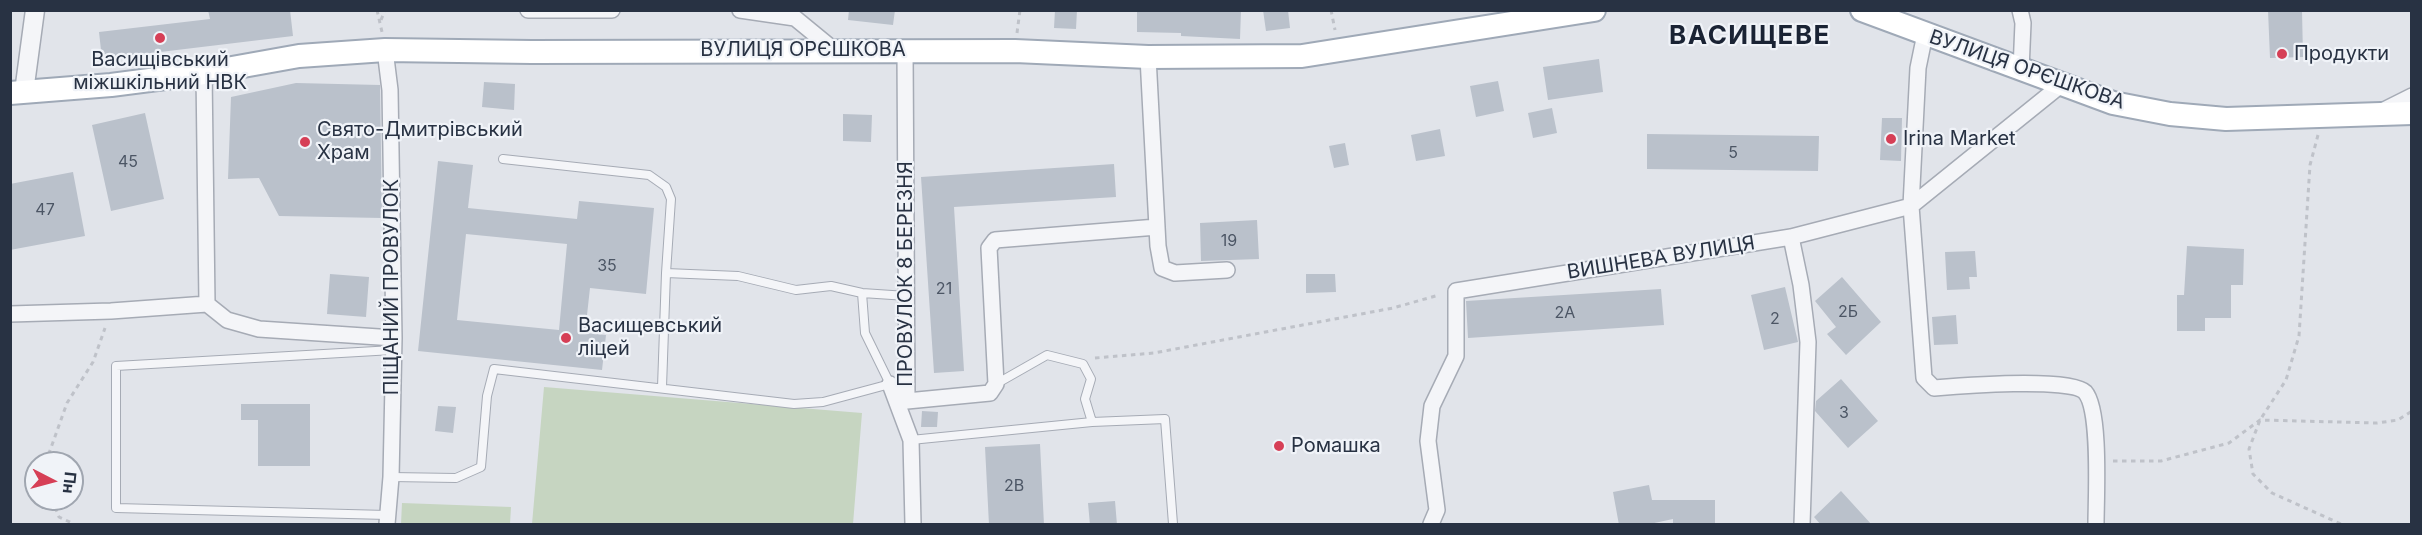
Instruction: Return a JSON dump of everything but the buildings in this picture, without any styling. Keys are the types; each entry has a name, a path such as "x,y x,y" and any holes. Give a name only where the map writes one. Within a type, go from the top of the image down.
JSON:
{"main road":[{"name":"ВУЛИЦЯ ОРЄШКОВА","path":"17,93 111,85 204,73 299,56 385,50 544,52 905,50 1015,51 1148,57 1302,56 1594,10"},
{"name":"ВУЛИЦЯ ОРЄШКОВА","path":"1862,10 2113,103 2170,114 2226,119 2412,113"}],"street":[{"path":"17,93 35,10"},
{"path":"528,10 612,10"},
{"path":"740,10 795,18 834,50"},
{"path":"2020,10 2023,24 2021,70"},
{"path":"1925,34 1918,68 1911,206 1924,378 1934,388 2027,384 2071,385 2084,391 2092,407 2096,461 2096,525"},
{"name":"ПІЩАНИЙ ПРОВУЛОК","path":"385,50 390,90 394,344 391,477 387,520"},
{"name":"ПРОВУЛОК 8 БЕРЕЗНЯ","path":"905,50 907,401"},
{"path":"1148,57 1157,227 1162,268 1175,273 1227,270"},
{"path":"204,73 207,304"},
{"name":"ВИШНЕВА ВУЛИЦЯ","path":"1455,291 1791,237 1911,206 2061,85"},
{"path":"2376,115 2412,96"},
{"path":"907,401 990,393 996,384 989,248 995,240 1157,227"},
{"path":"1791,237 1801,285 1808,342 1802,525"},
{"path":"1431,525 1437,510 1428,441 1432,406 1456,356 1455,291"},
{"path":"10,314 111,311 207,304 227,320 259,329 394,344"},
{"name":"ПРОВУЛОК 8 БЕРЕЗНЯ","path":"890,384 907,401"},
{"name":"ПРОВУЛОК 8 БЕРЕЗНЯ","path":"890,384 910,440 913,525"}],"lane":[{"path":"504,159 649,175 666,187 671,199 662,387"},
{"path":"666,273 738,276 796,290 831,286 862,292 907,296"},
{"path":"391,477 456,478 481,467 488,396 494,369 795,404 823,402 890,384 865,333 862,292"},
{"path":"387,520 116,508 116,366 394,344"},
{"path":"996,384 1047,355 1083,364 1091,379 1085,399 1092,422"},
{"path":"910,440 1092,422 1165,419 1173,525"}],"path":[{"path":"381,20 385,10"},
{"path":"2324,116 2310,165 2299,336 2286,380 2260,420 2249,449 2253,474 2272,493 2341,525"},
{"path":"1083,364 1094,358 1154,353 1315,324 1393,308 1455,291"},
{"path":"50,451 67,404 93,362 111,311"},
{"path":"2096,461 2162,461 2229,443 2260,420 2377,423 2398,420 2412,411"},
{"path":"57,511 59,517 74,525"}],"green space":[{"path":"544,387 862,413 853,524 532,524"},
{"path":"402,503 511,507 510,524 401,524"}],"place":[{"name":"Васищівський міжшкільний НВК","path":"160,38"},
{"name":"Продукти","path":"2282,54"},
{"name":"Irina Market","path":"1891,139"},
{"name":"Свято-Дмитрівський Храм","path":"305,142"},
{"name":"Васищевський ліцей","path":"566,338"},
{"name":"Ромашка","path":"1279,446"}],"district":[{"name":"ВАСИЩЕВЕ","path":"1750,36"}]}
